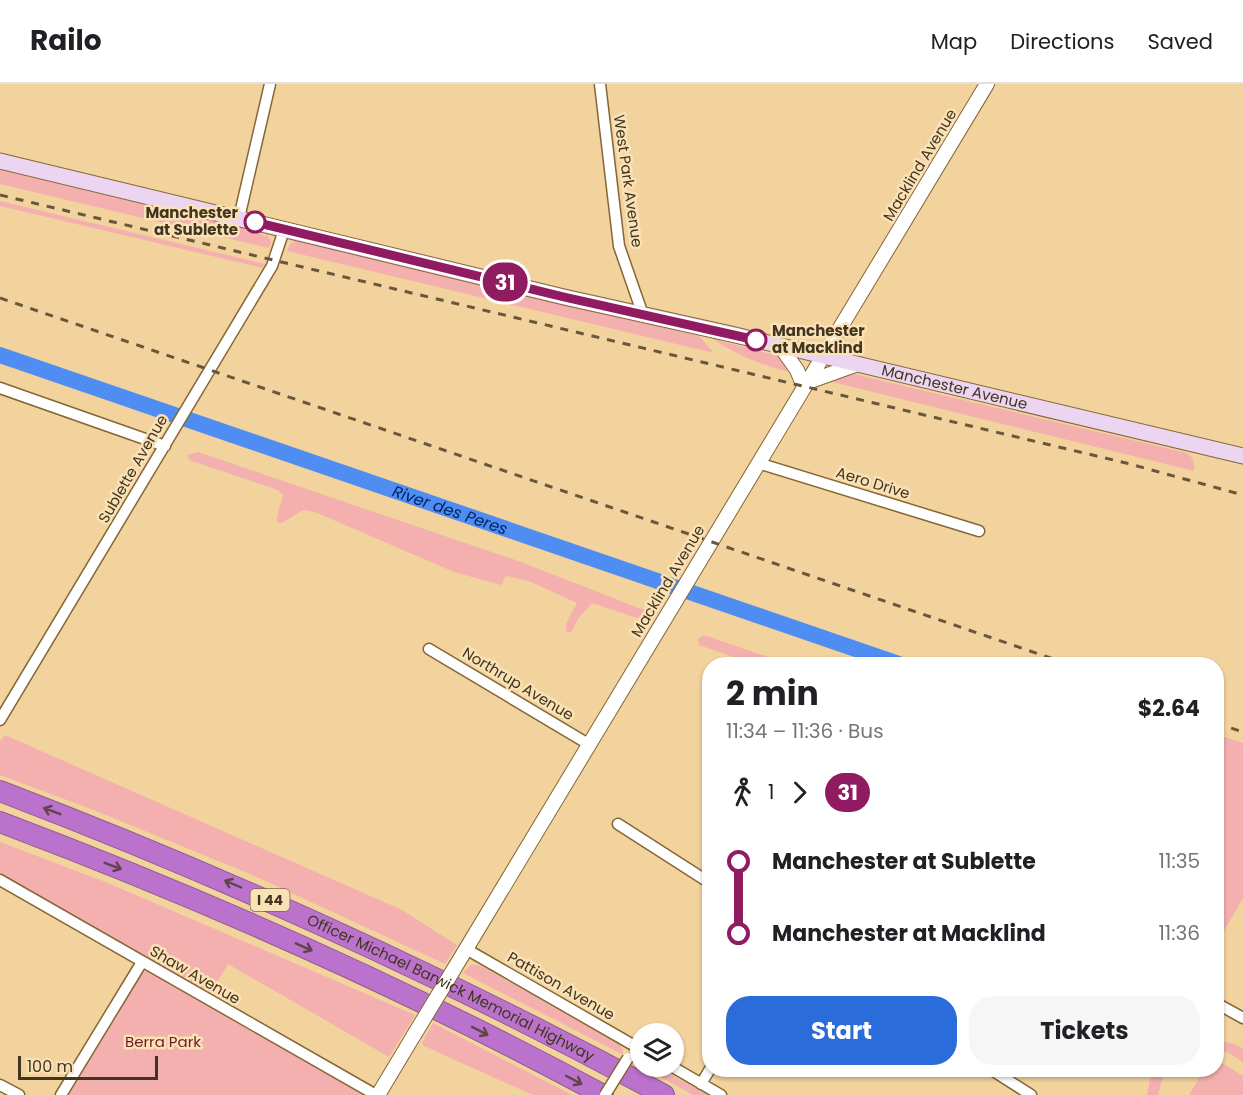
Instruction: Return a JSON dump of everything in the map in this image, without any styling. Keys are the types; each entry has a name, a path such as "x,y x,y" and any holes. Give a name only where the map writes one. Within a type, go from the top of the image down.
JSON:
{"highway":[{"name":"Officer Michael Barwick Memorial Highway","path":"0,791 147,849 334,929 488,1003 664,1095"},
{"name":"Officer Michael Barwick Memorial Highway","path":"0,822 154,882 314,952 453,1018 604,1095"}],"main road":[{"name":"Manchester Avenue","path":"0,161 1243,456"}],"street":[{"path":"239,218 269,84"},
{"name":"West Park Avenue","path":"600,84 619,246 643,315"},
{"name":"Macklind Avenue","path":"377,1095 987,84"},
{"name":"Sublette Avenue","path":"0,720 272,266 284,230"},
{"path":"780,346 806,384 858,364"},
{"path":"0,388 167,442"},
{"name":"Aero Drive","path":"758,464 979,531"},
{"name":"Northrup Avenue","path":"429,649 590,745"},
{"path":"618,824 702,878"},
{"name":"Shaw Avenue","path":"0,880 377,1095"},
{"name":"Pattison Avenue","path":"466,949 630,1043"},
{"path":"61,1095 142,962"},
{"path":"1224,1007 1243,1018"},
{"path":"604,1095 630,1056"},
{"path":"684,1074 721,1095"},
{"path":"701,1084 705,1077"},
{"path":"1000,1077 1015,1090 1031,1095"},
{"path":"0,1084 19,1095"}],"green space":[{"path":"0,169 245,228 245,231 262,234 264,237 267,234 271,242 269,248 0,184"},
{"path":"0,201 265,264 263,268 0,206"},
{"path":"296,241 699,336 714,353 287,251 291,243"},
{"path":"713,339 775,355 782,359 794,373 752,360"},
{"path":"850,373 1187,453 1193,461 1194,471 824,380"},
{"path":"198,452 521,562 649,612 650,618 646,621 592,603 578,619 571,633 566,631 566,624 577,603 529,581 506,576 501,585 454,572 315,512 303,510 282,523 277,523 283,495 278,490 189,460 188,455"},
{"path":"704,635 768,657 734,657 699,645 698,639"},
{"path":"5,735 402,910 457,945 445,964 257,877 91,809 0,775 0,741"},
{"path":"1224,737 1243,743 1243,898 1224,931"},
{"path":"0,842 103,881 415,1015 389,1057 228,964 210,994 0,873"},
{"path":"472,964 481,966 621,1045 622,1054 463,973"},
{"name":"Berra Park","path":"146,971 364,1095 68,1095 141,974"},
{"path":"433,1023 572,1095 533,1095 424,1046 422,1043"},
{"path":"1224,1042 1243,1049 1243,1062 1224,1051"},
{"path":"1224,1064 1243,1076 1243,1095 1189,1095 1200,1077 1224,1077"},
{"path":"661,1077 676,1077 708,1095 693,1095"},
{"path":"1150,1077 1163,1077 1158,1095 1147,1095"}],"waterway":[{"name":"River des Peres","path":"0,355 879,657"}],"railway":[{"path":"0,195 1126,463 1243,495"},
{"path":"0,298 1048,657"},
{"path":"1224,726 1243,732"}],"bus line":[{"name":"31","path":"255,222 564,297 756,340"}],"place":[{"name":"Manchester at Sublette","path":"255,222"},
{"name":"Manchester at Macklind","path":"756,340"}]}
